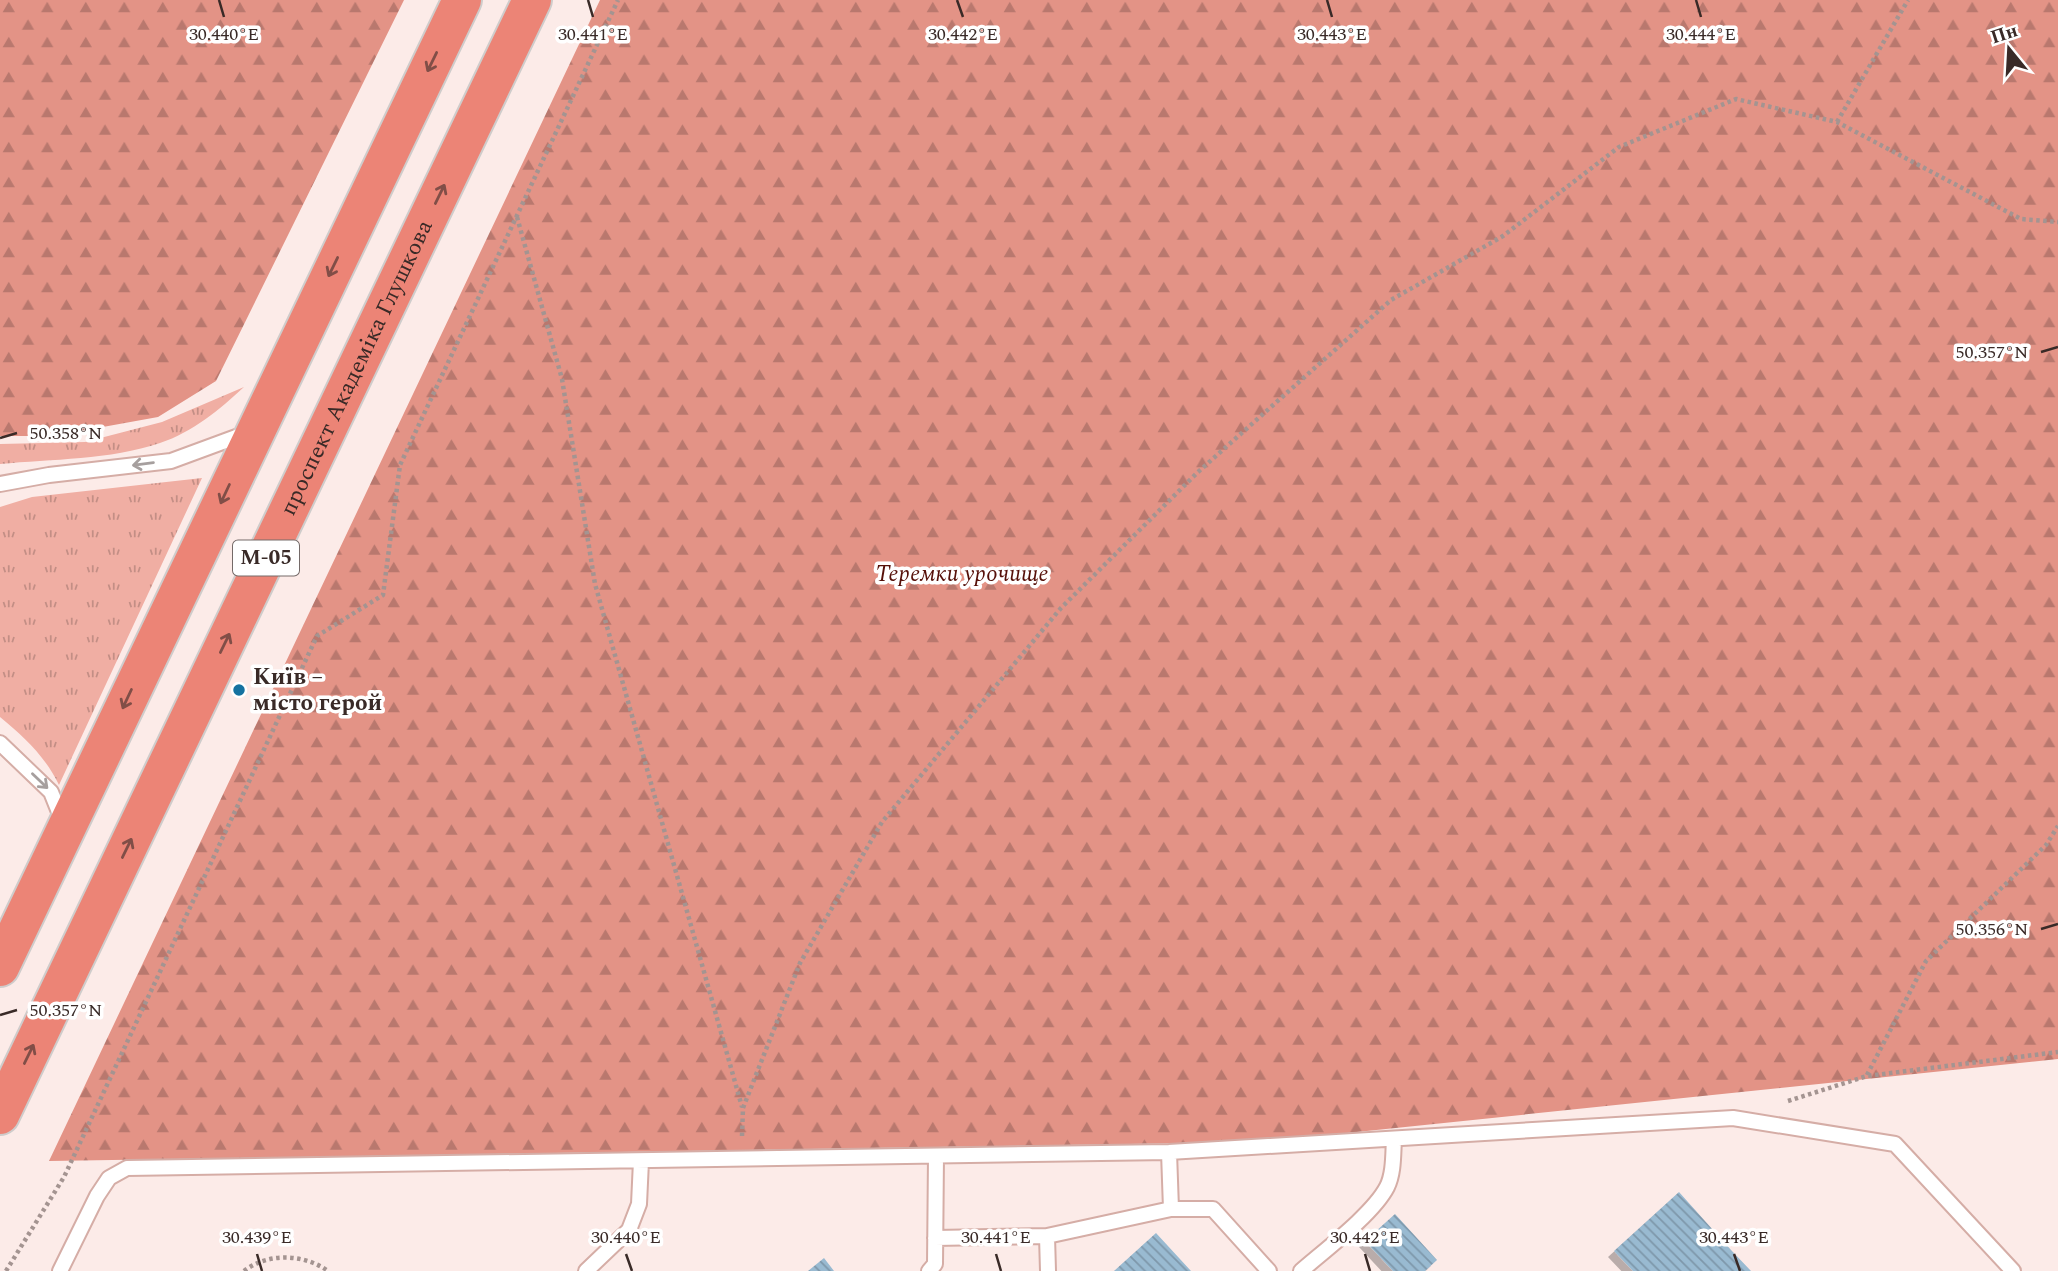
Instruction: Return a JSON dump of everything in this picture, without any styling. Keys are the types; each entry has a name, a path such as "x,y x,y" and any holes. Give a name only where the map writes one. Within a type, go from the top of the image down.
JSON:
{"highway":[{"name":"М-05","path":"0,967 461,0"},
{"name":"проспект Академіка Глушкова","path":"0,1115 532,0"}],"lane":[{"path":"0,484 49,475 171,461 255,430"},
{"path":"0,743 51,792 66,829"},
{"path":"60,1271 96,1196 110,1178 127,1168 1169,1152 1733,1118 1895,1144 2013,1271"},
{"path":"1301,1271 1371,1208 1387,1187 1392,1171 1394,1139"},
{"path":"1169,1152 1171,1209"},
{"path":"929,1271 935,1264 936,1156"},
{"path":"586,1271 629,1230 639,1204 641,1161"},
{"path":"935,1238 1047,1236 1171,1209 1213,1209 1269,1271"},
{"path":"1047,1236 1048,1271"}],"path":[{"path":"6,1271 64,1177 317,636 383,594 400,465 618,0"},
{"path":"1837,122 1908,0"},
{"path":"743,1108 800,963 882,822 1061,608 1198,472 1391,300 1503,236 1619,148 1736,99 1837,122 2021,219 2058,222"},
{"path":"517,216 562,379 595,584 743,1108 742,1158"},
{"path":"1867,1076 1926,961 2046,845 2058,826"},
{"path":"1787,1101 1867,1076 2058,1052"},
{"path":"244,1271 263,1261 279,1257 311,1261 328,1271"}],"green space":[{"path":"0,0 404,0 216,381 158,417 53,436 0,436"},
{"name":"Теремки урочище","path":"600,0 2058,0 2058,1059 1261,1142 49,1161"},
{"path":"244,387 194,427 141,449 101,456 0,464 0,444 85,442 162,422"},
{"path":"202,478 59,785 33,748 0,717 0,507 32,497"}],"building":[{"path":"1679,1192 1751,1271 1633,1271 1614,1251"},
{"path":"1395,1214 1437,1260 1425,1271 1393,1271 1365,1241"},
{"path":"1156,1233 1191,1271 1114,1271"},
{"path":"824,1258 834,1271 808,1271"}],"place":[{"name":"Київ – місто герой","path":"239,690"}]}
